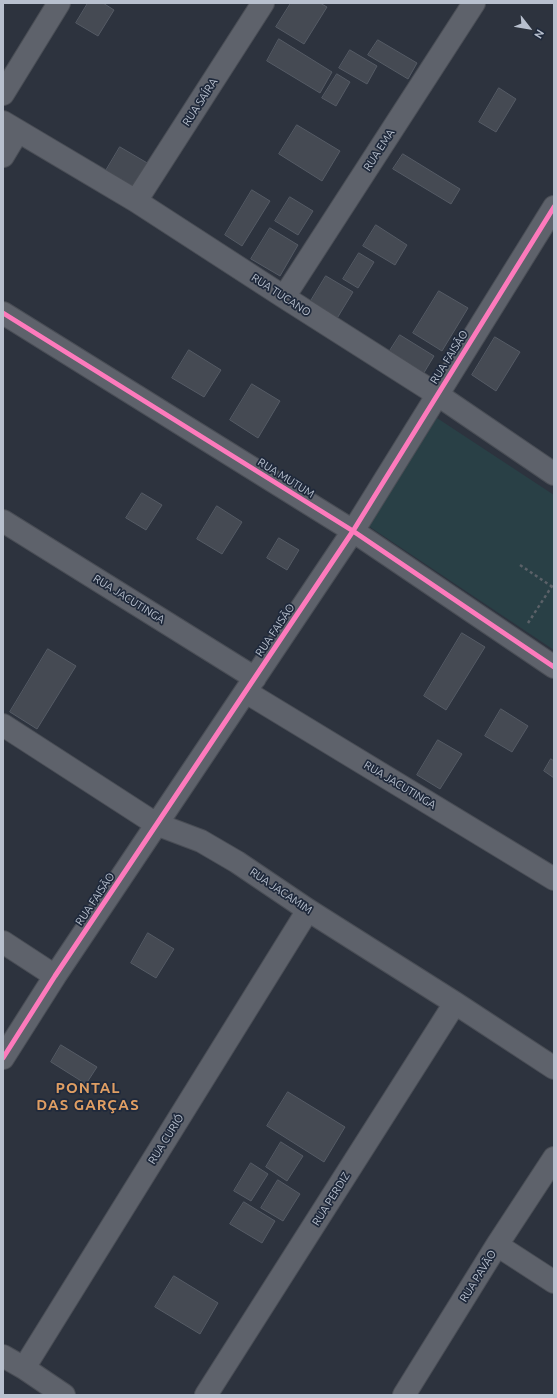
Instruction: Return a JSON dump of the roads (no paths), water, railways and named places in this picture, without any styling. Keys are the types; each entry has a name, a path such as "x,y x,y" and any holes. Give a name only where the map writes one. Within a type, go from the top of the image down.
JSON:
{"street":[{"path":"3,94 59,3"},
{"name":"RUA SAÍRA","path":"136,201 263,3"},
{"name":"RUA EMA","path":"284,297 474,3"},
{"path":"3,156 11,127"},
{"name":"RUA TUCANO","path":"11,127 136,201 438,395 554,474"},
{"name":"RUA FAISÃO","path":"3,1058 55,976 353,531 554,207"},
{"name":"RUA MUTUM","path":"3,313 353,531 554,667"},
{"name":"RUA JACUTINGA","path":"3,521 250,685 554,879"},
{"name":"RUA JACAMIM","path":"3,725 156,824 201,841 236,862 554,1068"},
{"name":"RUA CURIÓ","path":"24,1368 308,910"},
{"path":"3,942 55,976"},
{"name":"RUA PERDIZ","path":"206,1395 455,1003"},
{"name":"RUA PAVÃO","path":"404,1395 497,1245 554,1158"},
{"path":"497,1245 554,1282"},
{"path":"3,1356 24,1368 64,1395"}],"district":[{"name":"PONTAL DAS GARÇAS","path":"88,1096"}]}
